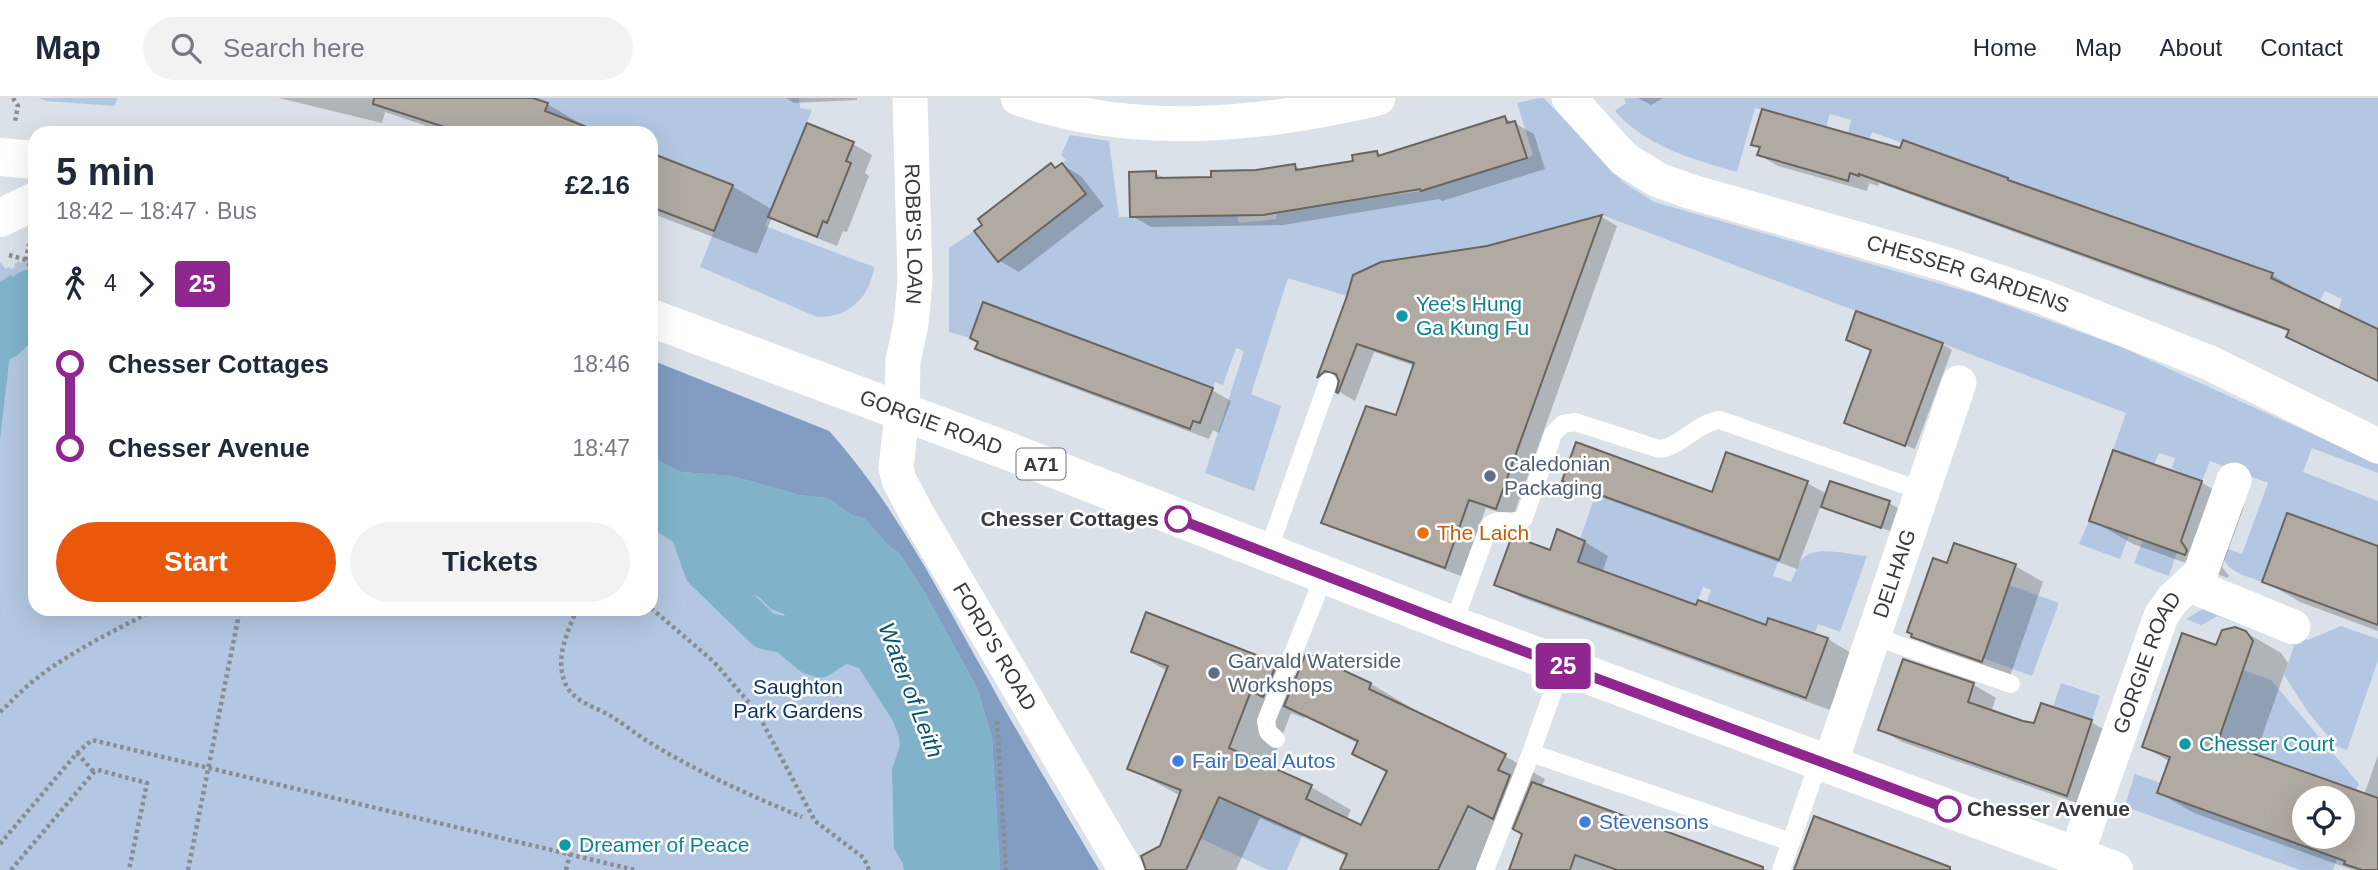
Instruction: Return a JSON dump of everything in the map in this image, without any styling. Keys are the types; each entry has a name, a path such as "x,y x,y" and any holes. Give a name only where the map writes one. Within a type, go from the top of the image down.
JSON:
{"main road":[{"path":"0,157 28,159"},
{"path":"0,218 28,204"},
{"name":"GORGIE ROAD","path":"658,321 902,414 1013,453 1453,625 2114,870"}],"street":[{"name":"ROBB'S LOAN","path":"902,414 903,361 911,324 915,281 910,98"},
{"path":"1018,98 1079,114 1162,125 1210,124 1269,117 1378,98"},
{"name":"CHESSER GARDENS","path":"1569,98 1618,153 1639,170 1658,180 1945,264 2043,297 2210,363 2378,446"},
{"name":"DELHAIG","path":"1824,763 1873,636 1959,383"},
{"name":"FORD'S ROAD","path":"902,414 896,468 899,480 1126,870"},
{"name":"GORGIE ROAD","path":"2076,856 2142,644 2167,606 2200,574 2230,499"},
{"path":"2190,584 2293,627"}],"lane":[{"path":"1267,554 1328,382"},
{"path":"1453,625 1489,526 1498,520 1515,522 1524,519 1553,434 1563,424 1575,422 1660,449 1673,446 1708,422 1720,420 1922,491"},
{"path":"1276,739 1268,732 1266,721 1324,576"},
{"path":"1873,636 2011,684"},
{"path":"1485,870 1562,666"},
{"path":"1531,753 1658,789 1791,842"},
{"path":"1781,870 1824,763"}],"path":[{"path":"0,252 26,260 28,264"},
{"path":"658,614 714,662 741,692 773,738 815,821 864,858 869,870"},
{"path":"0,712 33,681 66,659 143,616"},
{"path":"188,870 239,616"},
{"path":"574,616 565,640 560,666 566,688 656,745 752,796 802,817"},
{"path":"991,709 997,721 1006,870"},
{"path":"0,844 77,753 92,740 635,870"},
{"path":"77,753 94,772"},
{"path":"11,870 99,769 147,783 129,870"},
{"path":"566,870 570,854"}],"green space":[{"path":"39,98 117,98 115,106 46,101"},
{"path":"533,98 799,98 800,108 812,110 765,226 874,267 868,288 848,310 817,317 700,267 732,185 658,156 658,126 583,126 545,111 548,103"},
{"path":"1544,98 1623,182 1654,202 1979,295 2121,347 2378,464 2378,473 2312,448 2303,472 2378,501 2378,546 2287,513 2262,582 2240,574 2225,561 2220,546 2242,554 2268,483 2210,461 2202,481 2171,470 2175,458 2159,453 2154,464 2113,450 2126,413 1602,215 1487,246 1381,262 1353,275 1347,296 1288,278 1251,394 1281,406 1254,491 1205,473 1244,351 1236,348 1223,385 1215,382 1213,388 983,303 970,338 949,332 949,248 974,231 999,262 1086,195 1062,163 1066,160 1061,155 1070,135 1109,141 1119,217 1237,215 1239,223 1276,219 1277,212 1421,191 1527,158 1533,155 1517,103"},
{"path":"1626,98 2378,98 2378,329 2338,310 2342,299 2325,291 2320,301 2299,292 2259,309 2272,273 2035,190 1904,140 1902,143 1872,132 1869,140 1848,134 1851,120 1830,114 1826,127 1755,108 1737,172 1687,157 1641,134 1615,111 1626,103"},
{"name":"Saughton Park Gardens","path":"28,258 28,616 658,616 658,363 829,431 873,487 1099,870 0,870 0,262 6,269 15,267 14,264 19,261 21,263"},
{"path":"1596,493 1779,560 1773,576 1791,582 1800,562 1810,553 1826,551 1867,556 1840,632 1818,624 1809,649 1775,620 1768,618 1764,630 1736,615 1704,608 1711,590 1703,587 1696,605 1578,562 1584,544 1579,542"},
{"path":"2089,521 2129,535 2120,559 2079,544"},
{"path":"2143,540 2177,552 2169,576 2134,563"},
{"path":"2009,585 2059,603 2032,676 1983,658"},
{"path":"2213,603 2308,640 2341,626 2378,639 2378,660 2347,750 2336,746 2308,712 2284,675 2294,646 2218,616 2201,625 2186,619"},
{"path":"2243,670 2271,680 2359,784 2356,790 2355,786 2345,786 2218,741"},
{"path":"2061,683 2100,696 2092,720 2053,707"},
{"path":"2135,774 2161,783 2157,794 2292,842 2292,849 2312,849 2337,858 2333,870 2300,870 2132,809 2126,802"},
{"path":"1220,797 1303,834 1287,870 1268,870 1200,838"}],"shaded area":[{"path":"658,363 829,431 875,489 916,552 1099,870 1000,870 992,738 978,690 925,593 899,553 889,546 865,519 852,515 828,498 799,495 732,476 681,472 658,460"}],"water":[{"path":"11,275 28,302 28,340 10,354 0,440 0,282"},
{"path":"658,460 681,472 732,476 799,495 828,498 852,515 865,518 889,546 899,553 925,593 978,690 992,738 1000,870 904,870 894,848 892,769 900,746 899,737 893,721 859,668 826,657 791,626 784,614 771,609 760,598 726,578 716,563 693,562 690,563 691,567 686,564 674,542 658,532"}],"building":[{"path":"374,98 533,98 548,103 545,111 584,126 441,126 373,104"},
{"path":"1762,109 1900,148 1903,140 2008,180 2273,273 2271,278 2378,329 2378,381 2286,337 2289,330 2204,298 1859,174 1850,173 1848,181 1757,155 1760,147 1751,145"},
{"path":"1505,116 1507,123 1515,121 1527,158 1421,191 1420,189 1263,215 1130,217 1129,172 1156,171 1156,178 1211,177 1211,171 1256,170 1295,164 1296,170 1353,161 1352,155 1377,151 1378,156"},
{"path":"807,123 854,142 846,161 851,163 827,223 823,221 817,237 768,217"},
{"path":"658,156 733,185 714,231 658,210"},
{"path":"1051,163 1055,168 1062,163 1086,194 998,262 974,231 982,225 978,219"},
{"path":"1602,215 1496,509 1469,500 1445,568 1321,523 1366,406 1396,415 1414,363 1357,344 1338,393 1339,381 1336,374 1325,371 1317,378 1353,275 1381,262 1487,246"},
{"path":"983,302 1213,388 1200,423 1193,421 1190,429 975,349 978,342 970,338"},
{"path":"1856,311 1943,343 1905,446 1844,423 1871,350 1846,340"},
{"path":"1576,442 1712,492 1726,452 1808,481 1779,560 1562,481"},
{"path":"2113,450 2202,481 2181,541 2187,550 2185,555 2089,521"},
{"path":"1830,481 1890,501 1881,528 1821,507"},
{"path":"2287,513 2378,546 2378,625 2262,582"},
{"path":"1557,529 1585,541 1578,562 1696,605 1698,600 1766,625 1768,618 1828,638 1806,698 1494,585 1512,536 1550,550"},
{"path":"1954,543 2016,564 1982,662 1911,637 1912,634 1907,632 1933,558 1947,563"},
{"path":"1146,612 1277,663 1263,697 1251,691 1229,748 1312,785 1306,799 1361,825 1387,771 1352,754 1358,741 1284,706 1306,653 1371,683 1369,689 1506,754 1498,770 1510,775 1493,819 1468,806 1438,870 1340,870 1347,854 1219,797 1186,870 1146,870 1141,856 1160,846 1181,790 1127,769 1168,666 1131,652"},
{"name":"Chesser Court","path":"2235,627 2246,631 2253,641 2218,741 2344,786 2292,786 2292,842 2157,793 2170,757 2142,747 2182,633 2216,645 2222,630"},
{"path":"1903,659 1974,683 1968,702 2023,721 2034,723 2041,703 2092,720 2067,796 1878,730"},
{"path":"1532,782 1763,867 1763,870 1617,870 1575,855 1570,870 1509,870 1522,834 1513,829"},
{"name":"Chesser Court","path":"2355,790 2378,798 2378,870 2362,870 2344,864 2345,861 2312,849 2355,849"},
{"path":"1814,816 1950,867 1950,870 1794,870"}],"waterway":[{"name":"Water of Leith","path":"0,330 28,304"},
{"path":"698,515 691,537 703,571 765,631 786,635 811,656 820,659 866,629"}],"bus line":[{"name":"25","path":"1178,519 1453,625 1948,809"}],"place":[{"name":"Yee's Hung Ga Kung Fu","path":"1402,316"},
{"name":"Caledonian Packaging","path":"1490,476"},
{"name":"Chesser Cottages","path":"1178,519"},
{"name":"The Laich","path":"1423,533"},
{"name":"Garvald Waterside Workshops","path":"1214,673"},
{"name":"Chesser Court","path":"2185,744"},
{"name":"Fair Deal Autos","path":"1178,761"},
{"name":"Chesser Avenue","path":"1948,809"},
{"name":"Stevensons","path":"1585,822"},
{"name":"Dreamer of Peace","path":"565,845"}]}
